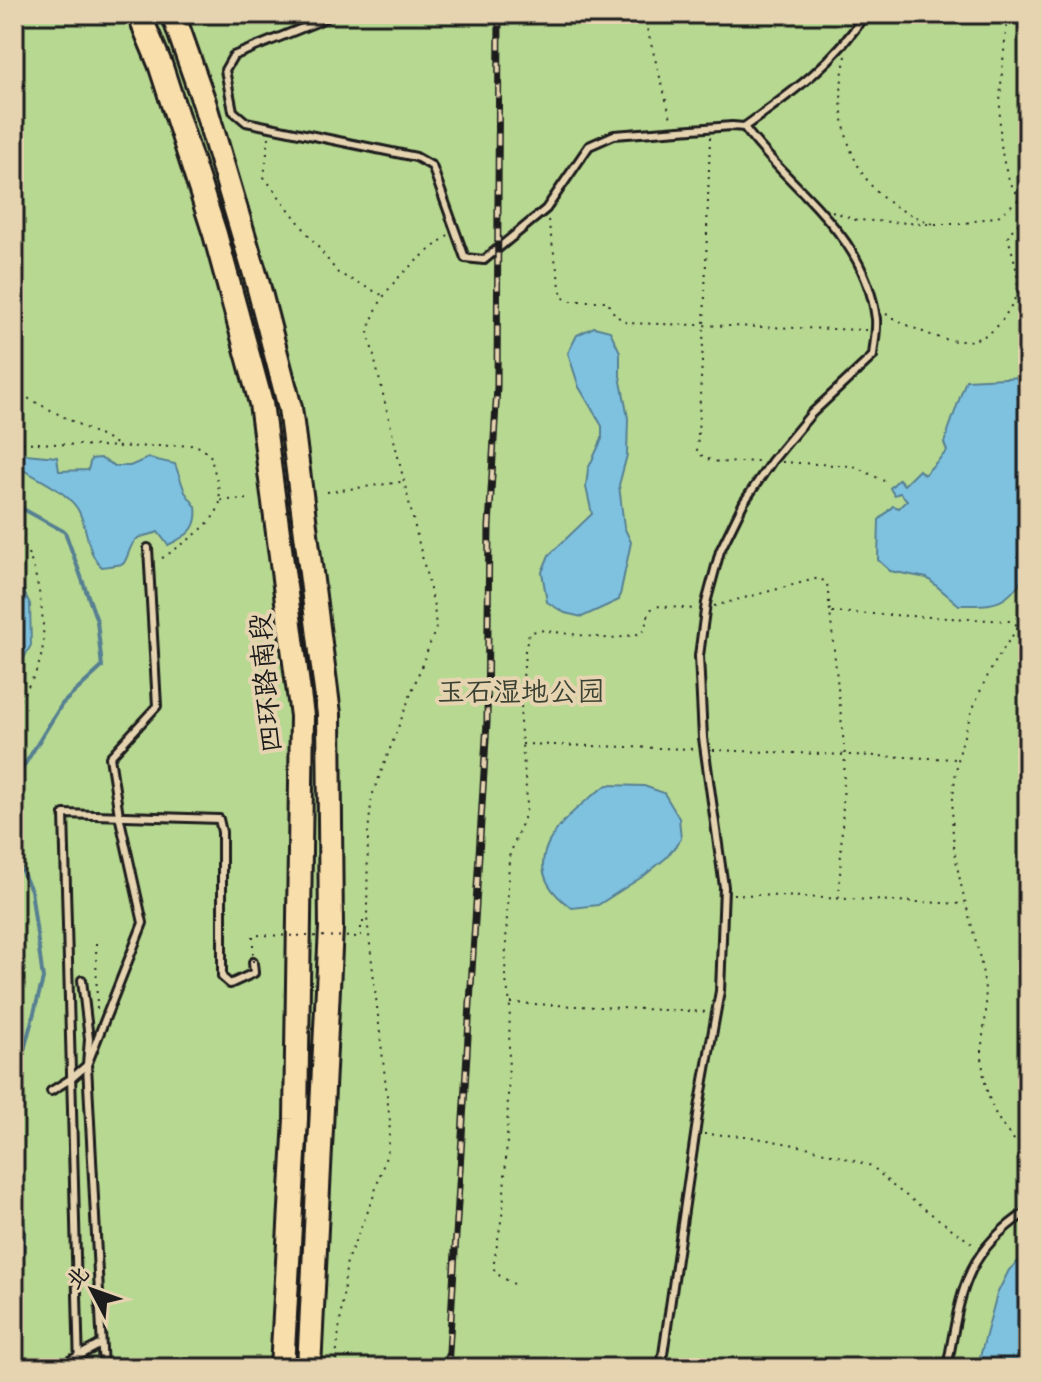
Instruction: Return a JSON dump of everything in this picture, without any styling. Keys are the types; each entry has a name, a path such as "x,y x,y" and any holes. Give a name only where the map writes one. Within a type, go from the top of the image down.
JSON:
{"highway":[{"name":"四环路南段","path":"139,14 160,64 215,234 261,403 302,716 296,1119 282,1368"},
{"name":"四环路南段","path":"173,14 209,117 290,408 329,714 331,928 309,1368"}],"lane":[{"path":"313,14 317,22"},
{"path":"331,14 233,56 225,70 233,111 246,122 424,161 436,173 465,258 484,260 546,209 589,146 614,135 744,127 792,94 819,70 852,36 865,14"},
{"path":"661,1368 695,1133 720,991 723,894 705,750 699,656 705,609 720,551 744,502 772,461 811,414 873,356 875,331 867,282 844,236 744,127"},
{"path":"51,1091 87,1065 143,923 119,815 110,757 157,706 148,548"},
{"path":"79,1368 64,814 219,819 222,832 222,977 230,984 254,973 253,962"},
{"path":"82,980 89,1039 87,1065 103,1368"},
{"path":"947,1368 963,1284 987,1244 1026,1212"},
{"path":"56,1368 101,1344"}],"path":[{"path":"643,14 674,131"},
{"path":"1007,18 999,145 1004,169 1020,197"},
{"path":"852,36 841,75 840,98 846,135 856,165 880,194 902,211 933,224"},
{"path":"270,128 264,177 338,273 383,295"},
{"path":"710,128 697,451 703,458 715,462 772,461 854,466 884,481"},
{"path":"816,205 856,220 961,224 998,216 1028,192"},
{"path":"546,209 562,297 570,301 607,301 615,315 627,323 875,331"},
{"path":"873,308 945,341 966,341 986,336 999,324 1017,292 1008,237 1014,227 1028,217"},
{"path":"335,1368 347,1260 371,1204 388,1150 390,1122 367,922 368,832 372,796 436,628 434,606 368,332 375,308 383,295 455,230"},
{"path":"14,391 121,447"},
{"path":"14,442 121,447 196,445 210,454 220,500 218,511 210,522 150,568"},
{"path":"327,492 403,482"},
{"path":"220,500 249,499"},
{"path":"14,534 27,548 33,562 41,611 43,650 34,678 14,707"},
{"path":"514,1284 493,1268 503,1210 506,1154 510,1003 505,975 509,857 526,813 527,800 521,707 529,633 539,630 612,639 643,633 650,610 656,606 705,609 819,578 827,583 845,755 839,899"},
{"path":"831,612 1010,621 1019,626"},
{"path":"1026,1212 1025,1159 1019,1145 993,1110 986,1093 982,1047 986,1004 982,971 956,863 951,813 967,725 981,689 1028,616"},
{"path":"522,744 960,759"},
{"path":"723,894 965,904"},
{"path":"253,962 253,935 361,937 361,922 367,922"},
{"path":"96,943 97,1014"},
{"path":"510,1003 716,1012"},
{"path":"695,1133 746,1136 811,1148 872,1166 893,1186 983,1251"},
{"path":"1019,1145 1028,1152"}],"green space":[{"name":"玉石湿地公园","path":"14,14 1028,14 1028,1368 14,1368"}],"water":[{"path":"594,327 610,331 620,352 620,376 628,418 627,455 619,485 624,527 631,542 619,600 582,617 565,613 547,602 542,572 549,555 592,514 586,487 588,469 602,439 602,426 579,387 568,353 577,335"},
{"path":"1028,378 1028,572 1013,592 1000,601 959,605 927,578 890,571 878,560 879,520 893,506 899,508 907,500 900,493 894,495 890,488 899,479 904,485 919,470 924,475 947,451 944,443 966,380"},
{"path":"14,453 57,457 59,471 88,470 91,459 100,458 115,466 130,466 148,458 175,464 185,492 196,507 196,521 186,535 168,545 158,532 139,538 132,544 123,564 102,567 93,554 84,523 72,501 14,465"},
{"path":"14,572 30,604 31,645 14,676"},
{"path":"607,785 644,786 664,793 679,818 681,839 666,858 645,875 598,905 572,908 553,891 544,874 544,858 549,841 560,826"},
{"path":"1028,1252 1027,1368 977,1368 997,1294 1009,1270"}],"waterway":[{"path":"14,504 65,532 97,621 102,667 62,704 14,782"},
{"path":"14,855 31,890 43,979 24,1050 14,1061"},
{"path":"14,1179 18,1184 24,1234 22,1258 14,1281"}],"railway":[{"path":"448,1368 487,722 489,527 497,387 499,14"}]}
